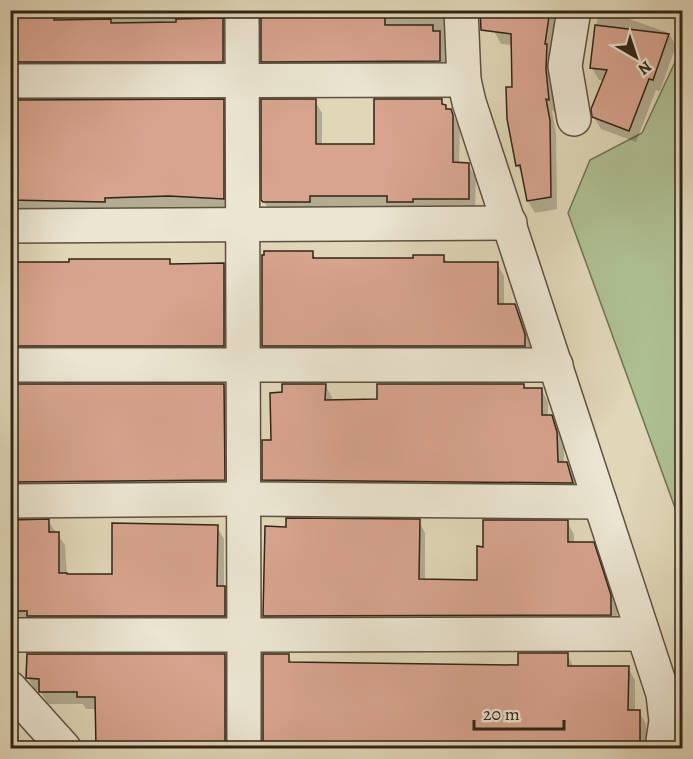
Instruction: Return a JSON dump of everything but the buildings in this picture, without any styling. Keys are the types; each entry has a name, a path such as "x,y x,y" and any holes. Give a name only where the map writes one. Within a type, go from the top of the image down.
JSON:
{"street":[{"path":"242,10 244,748"},
{"path":"462,10 464,80 663,694 666,721 662,748"},
{"path":"574,10 565,66 574,119"},
{"path":"10,81 464,80"},
{"path":"10,226 510,223"},
{"path":"10,365 556,365"},
{"path":"10,501 600,502"},
{"path":"10,635 643,634"},
{"path":"10,688 64,748"}],"green space":[{"path":"682,47 682,527 568,213 590,160 642,133"}]}
